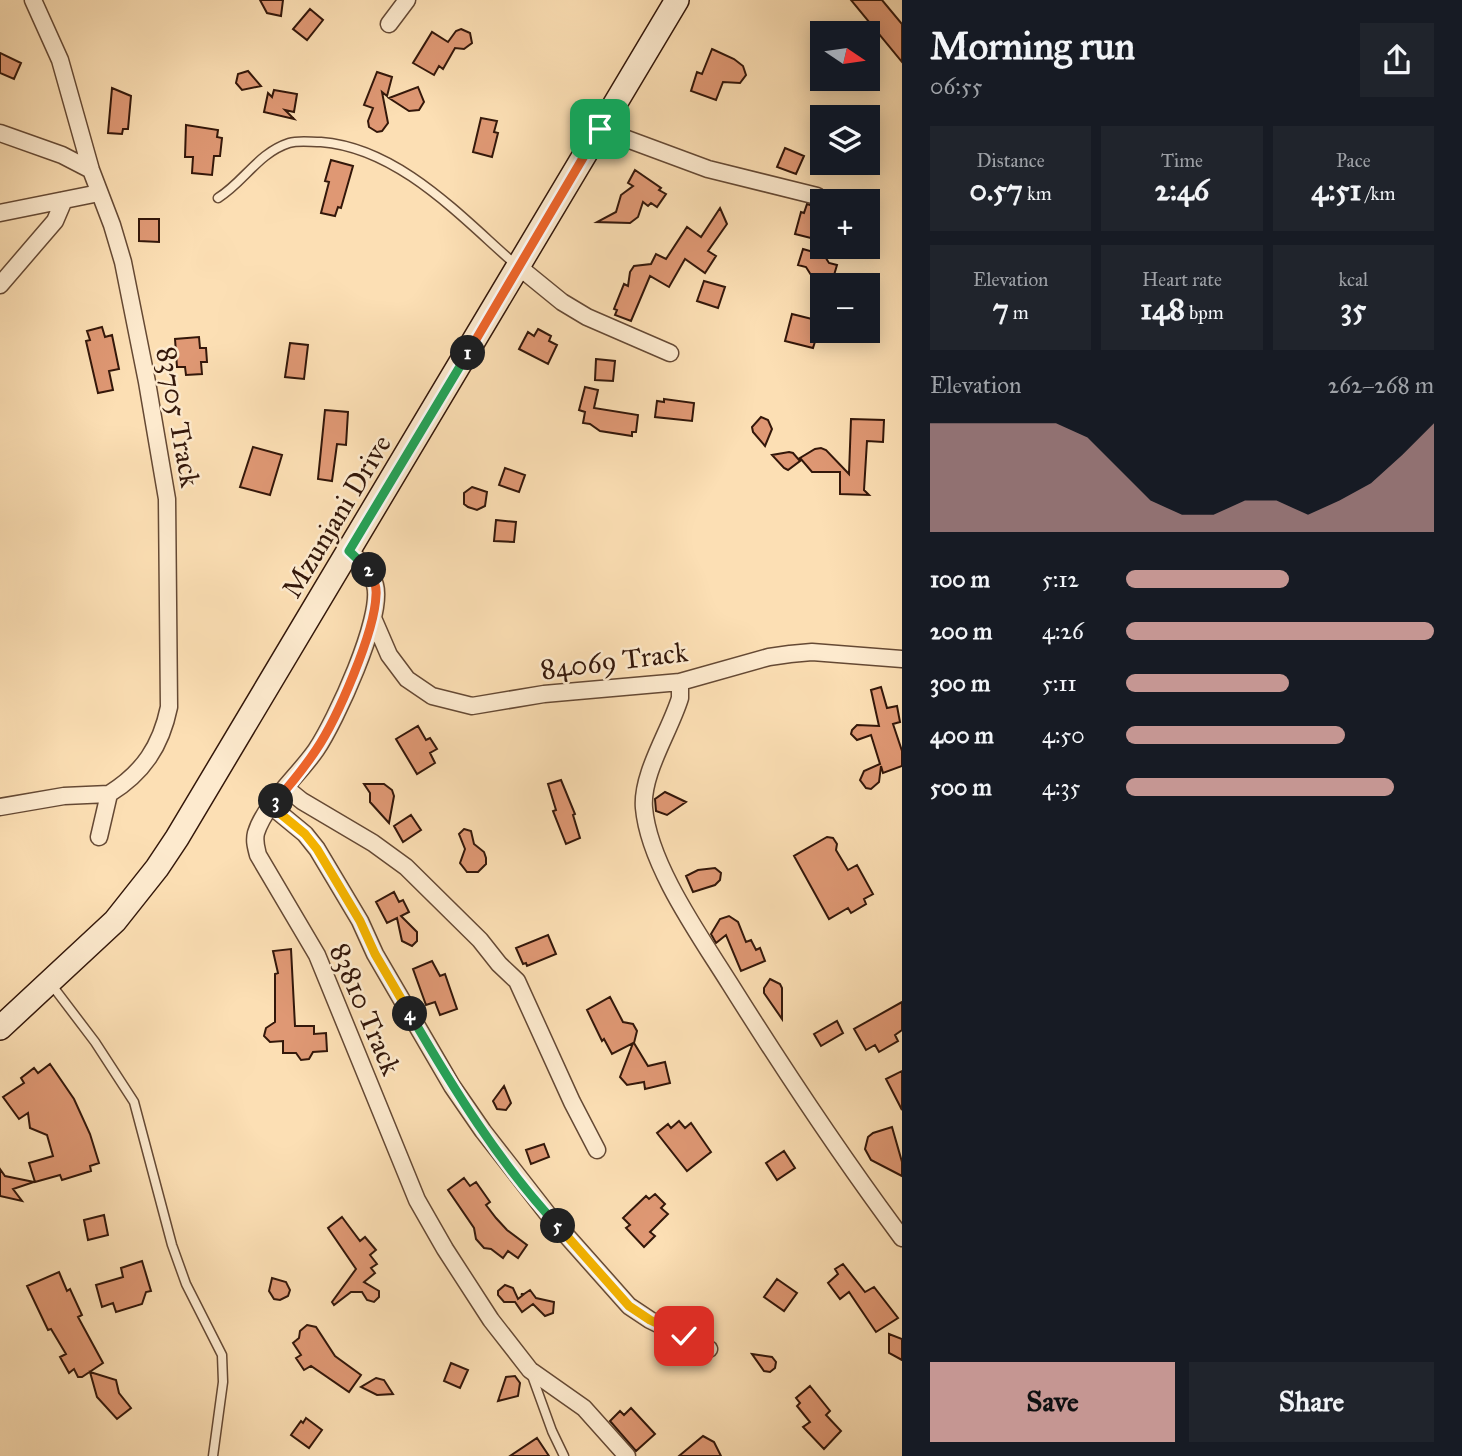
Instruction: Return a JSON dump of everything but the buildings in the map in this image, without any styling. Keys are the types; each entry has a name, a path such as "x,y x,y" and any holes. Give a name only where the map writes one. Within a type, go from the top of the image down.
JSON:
{"main road":[{"name":"Mzunjani Drive","path":"0,1028 106,930 157,868 209,787 519,267 671,3"}],"street":[{"name":"83705 Track","path":"33,0 60,60 91,170 124,262 167,499 170,683 167,719 156,748 147,761 134,776 109,794"},
{"path":"389,24 407,0"},
{"path":"600,129 709,169 810,194"},
{"path":"0,133 62,155 91,170"},
{"path":"0,213 99,193"},
{"path":"0,285 55,221 64,200"},
{"path":"519,267 562,302 587,317 670,353"},
{"name":"83810 Track","path":"349,551 372,576 376,597 373,618 357,665 317,749 271,806 256,834 258,855 302,927 333,989 425,1216 491,1320 530,1370 584,1408 627,1456"},
{"name":"84069 Track","path":"373,618 397,669 418,688 432,696 472,705 544,694 680,682 769,657 790,654 812,652 902,659"},
{"path":"680,682 680,698 646,788 644,806 648,829 661,862 699,937 752,1021 902,1238"},
{"path":"286,789 373,843 406,867 471,930 517,981 597,1150"},
{"path":"0,807 64,796 109,794 99,837"},
{"path":"271,806 305,834 317,849 452,1086 524,1186 629,1306 650,1320 709,1349"}],"lane":[{"path":"218,198 232,189 258,160 277,149 298,142 331,143 382,160 408,175 519,267"},
{"path":"50,982 95,1042 134,1102 172,1245 186,1284 222,1355 223,1382 213,1456"},
{"path":"530,1370 564,1456"}],"route":[{"path":"600,129 349,551 368,569 376,587 373,618 357,665 317,749 271,806 305,834 317,849 452,1086 524,1186 629,1306 650,1320 684,1336"}]}
